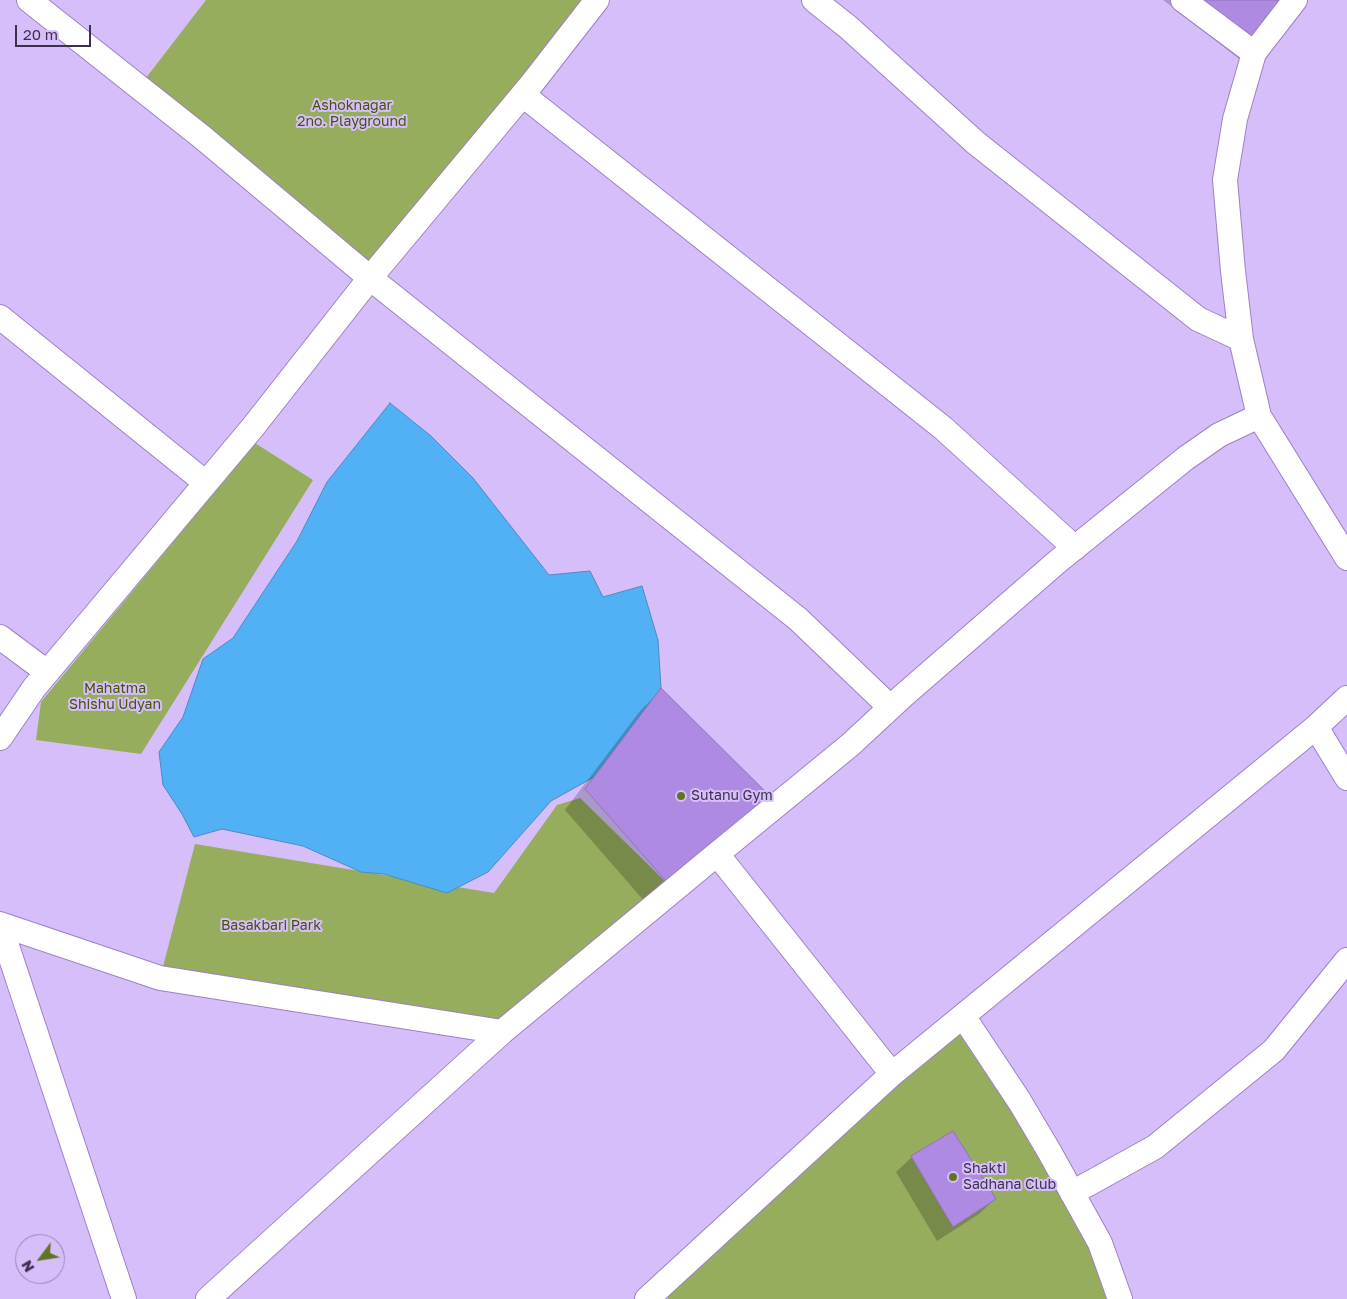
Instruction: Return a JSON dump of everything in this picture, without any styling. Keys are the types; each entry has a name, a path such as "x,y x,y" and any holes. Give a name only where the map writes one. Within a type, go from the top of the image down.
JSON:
{"street":[{"path":"30,0 188,126 370,278 798,619 890,707"},
{"path":"0,738 34,688 259,419 370,278 523,95 597,0"},
{"path":"814,0 848,26 976,143 1198,319 1241,339"},
{"path":"1183,0 1254,53"},
{"path":"1295,0 1254,53 1234,119 1225,180 1233,271 1241,339 1258,416 1347,558"},
{"path":"523,95 943,428 1075,548"},
{"path":"0,317 206,483"},
{"path":"208,1299 502,1032 850,745 890,707 1075,548 1186,458 1219,435 1258,416"},
{"path":"0,637 47,672"},
{"path":"648,1299 892,1074 1316,727 1347,698"},
{"path":"1316,727 1347,778"},
{"path":"717,854 892,1074"},
{"path":"0,924 160,978 502,1032"},
{"path":"0,924 124,1299"},
{"path":"1072,1193 1156,1147 1274,1050 1347,960"},
{"path":"963,1016 1020,1102 1100,1243 1120,1299"}],"green space":[{"name":"Ashoknagar 2no. Playground","path":"206,0 584,0 370,278 139,87"},
{"name":"Mahatma Shishu Udyan","path":"255,443 313,480 141,754 36,740 41,702"},
{"name":"Basakbari Park","path":"580,798 674,890 502,1032 160,978 195,844 494,893 557,805"},
{"path":"963,1016 1124,1299 668,1299 661,1286"}],"water":[{"path":"390,403 431,436 473,478 549,575 590,571 603,597 642,586 658,640 661,688 594,777 551,801 488,872 447,893 384,874 361,872 303,846 222,829 194,837 163,785 159,752 183,717 203,659 233,638 297,541 327,482"}],"building":[{"path":"1186,0 1295,0 1254,53"},
{"name":"Sutanu Gym","path":"661,688 778,804 674,890 585,789"},
{"name":"Shakti Sadhana Club","path":"953,1131 996,1199 953,1227 911,1156"}],"place":[{"name":"Sutanu Gym","path":"681,796"},
{"name":"Shakti Sadhana Club","path":"953,1177"}]}
